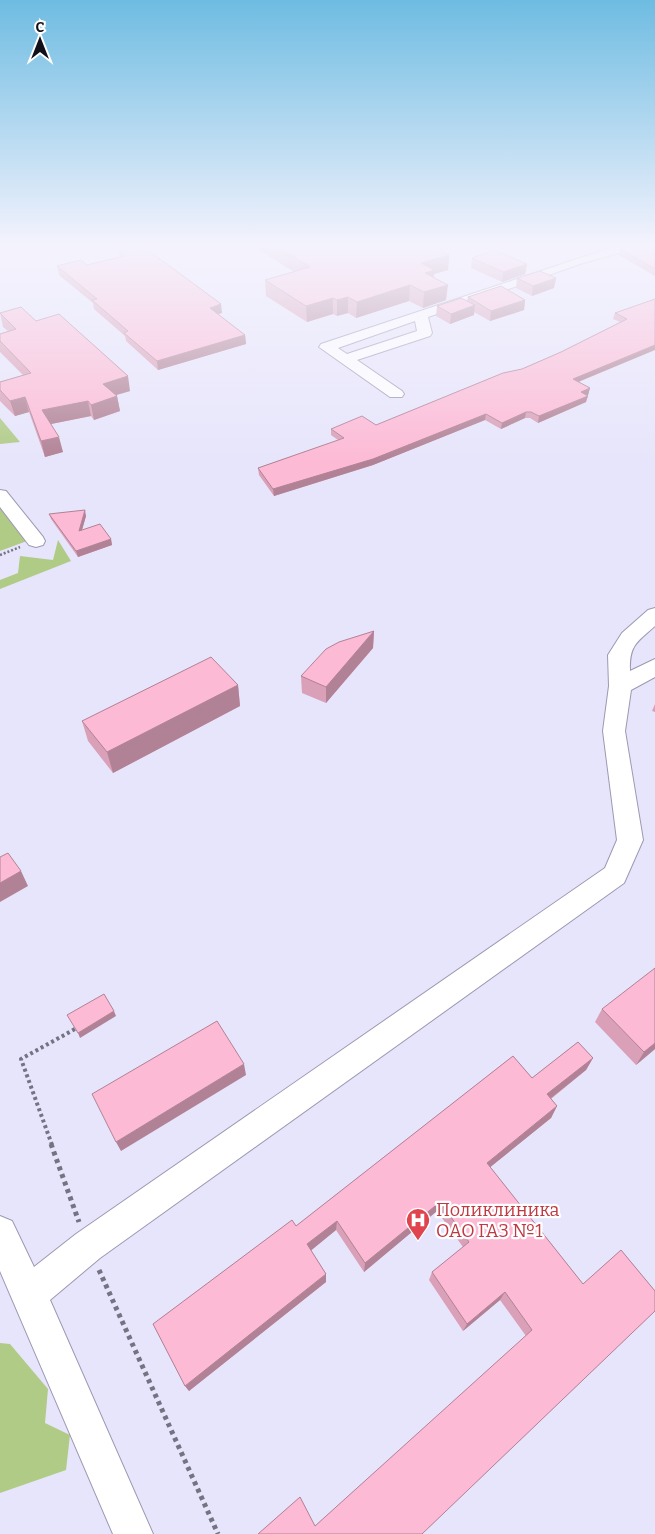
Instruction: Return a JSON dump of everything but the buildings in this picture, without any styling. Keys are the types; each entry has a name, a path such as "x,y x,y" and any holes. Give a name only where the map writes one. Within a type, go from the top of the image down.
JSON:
{"street":[{"path":"396,394 326,347 413,319"},
{"path":"345,359 425,333 422,319"},
{"path":"0,495 36,541"},
{"path":"29,1294 88,1246 615,875 630,840 614,731 620,686 619,655 629,638 655,615"},
{"path":"620,686 655,666"},
{"path":"0,1233 29,1294 133,1534"}],"path":[{"path":"75,1029 22,1059 88,1246 218,1534"}],"green space":[{"path":"0,418 20,442 0,444"},
{"path":"0,505 27,541 0,551"},
{"path":"58,540 71,561 0,589 0,580 18,573 20,556 53,560"},
{"path":"0,1343 10,1344 48,1389 45,1423 70,1435 66,1470 0,1493"}],"place":[{"name":"Поликлиника ОАО ГАЗ №1","path":"418,1241"}]}
